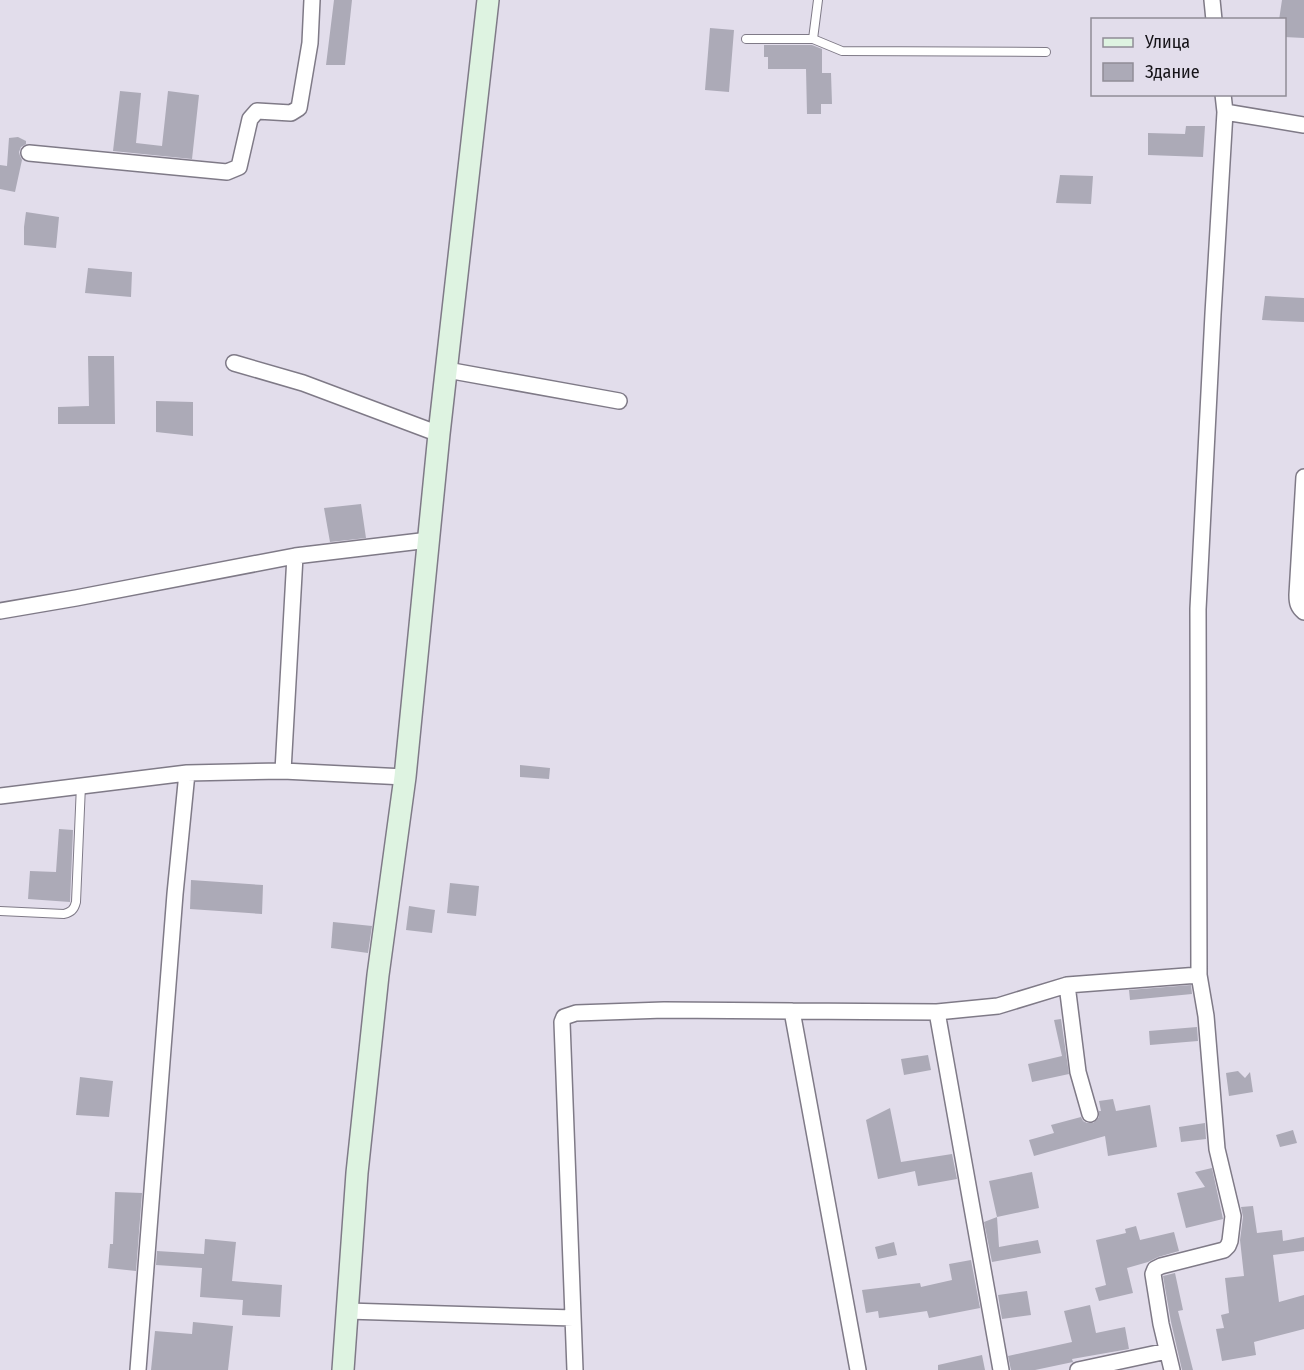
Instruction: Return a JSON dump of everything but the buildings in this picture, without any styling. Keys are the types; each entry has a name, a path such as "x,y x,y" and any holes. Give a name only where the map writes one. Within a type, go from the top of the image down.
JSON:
{"street":[{"path":"29,153 226,172 239,168 250,119 258,111 291,113 299,108 310,43 312,0"},
{"path":"343,1370 358,1161 378,975 405,777 439,434 488,0"},
{"path":"1212,0 1214,18"},
{"path":"1172,1370 1161,1324 1153,1274 1155,1269 1161,1266 1224,1250 1230,1241 1233,1216 1217,1149 1206,1016 1199,975 1198,609 1225,112 1223,96"},
{"path":"1225,112 1304,125"},
{"path":"234,363 303,383 439,434"},
{"path":"447,370 619,401"},
{"path":"1304,477 1297,595 1300,608 1304,612"},
{"path":"0,610 87,596 295,556 429,540"},
{"path":"283,771 295,556"},
{"path":"0,796 187,773 283,771 405,777"},
{"path":"138,1370 175,894 187,773"},
{"path":"575,1370 562,1022 564,1017 576,1013 664,1010 937,1012 998,1006 1067,985 1199,975"},
{"path":"1067,985 1078,1072 1090,1114"},
{"path":"792,1011 858,1370"},
{"path":"937,1012 1001,1370"},
{"path":"347,1311 573,1318"},
{"path":"1078,1370 1167,1351"}],"lane":[{"path":"813,39 818,0"},
{"path":"746,39 813,39 842,51 1046,52"},
{"path":"0,911 64,914 75,908 81,785"}]}
